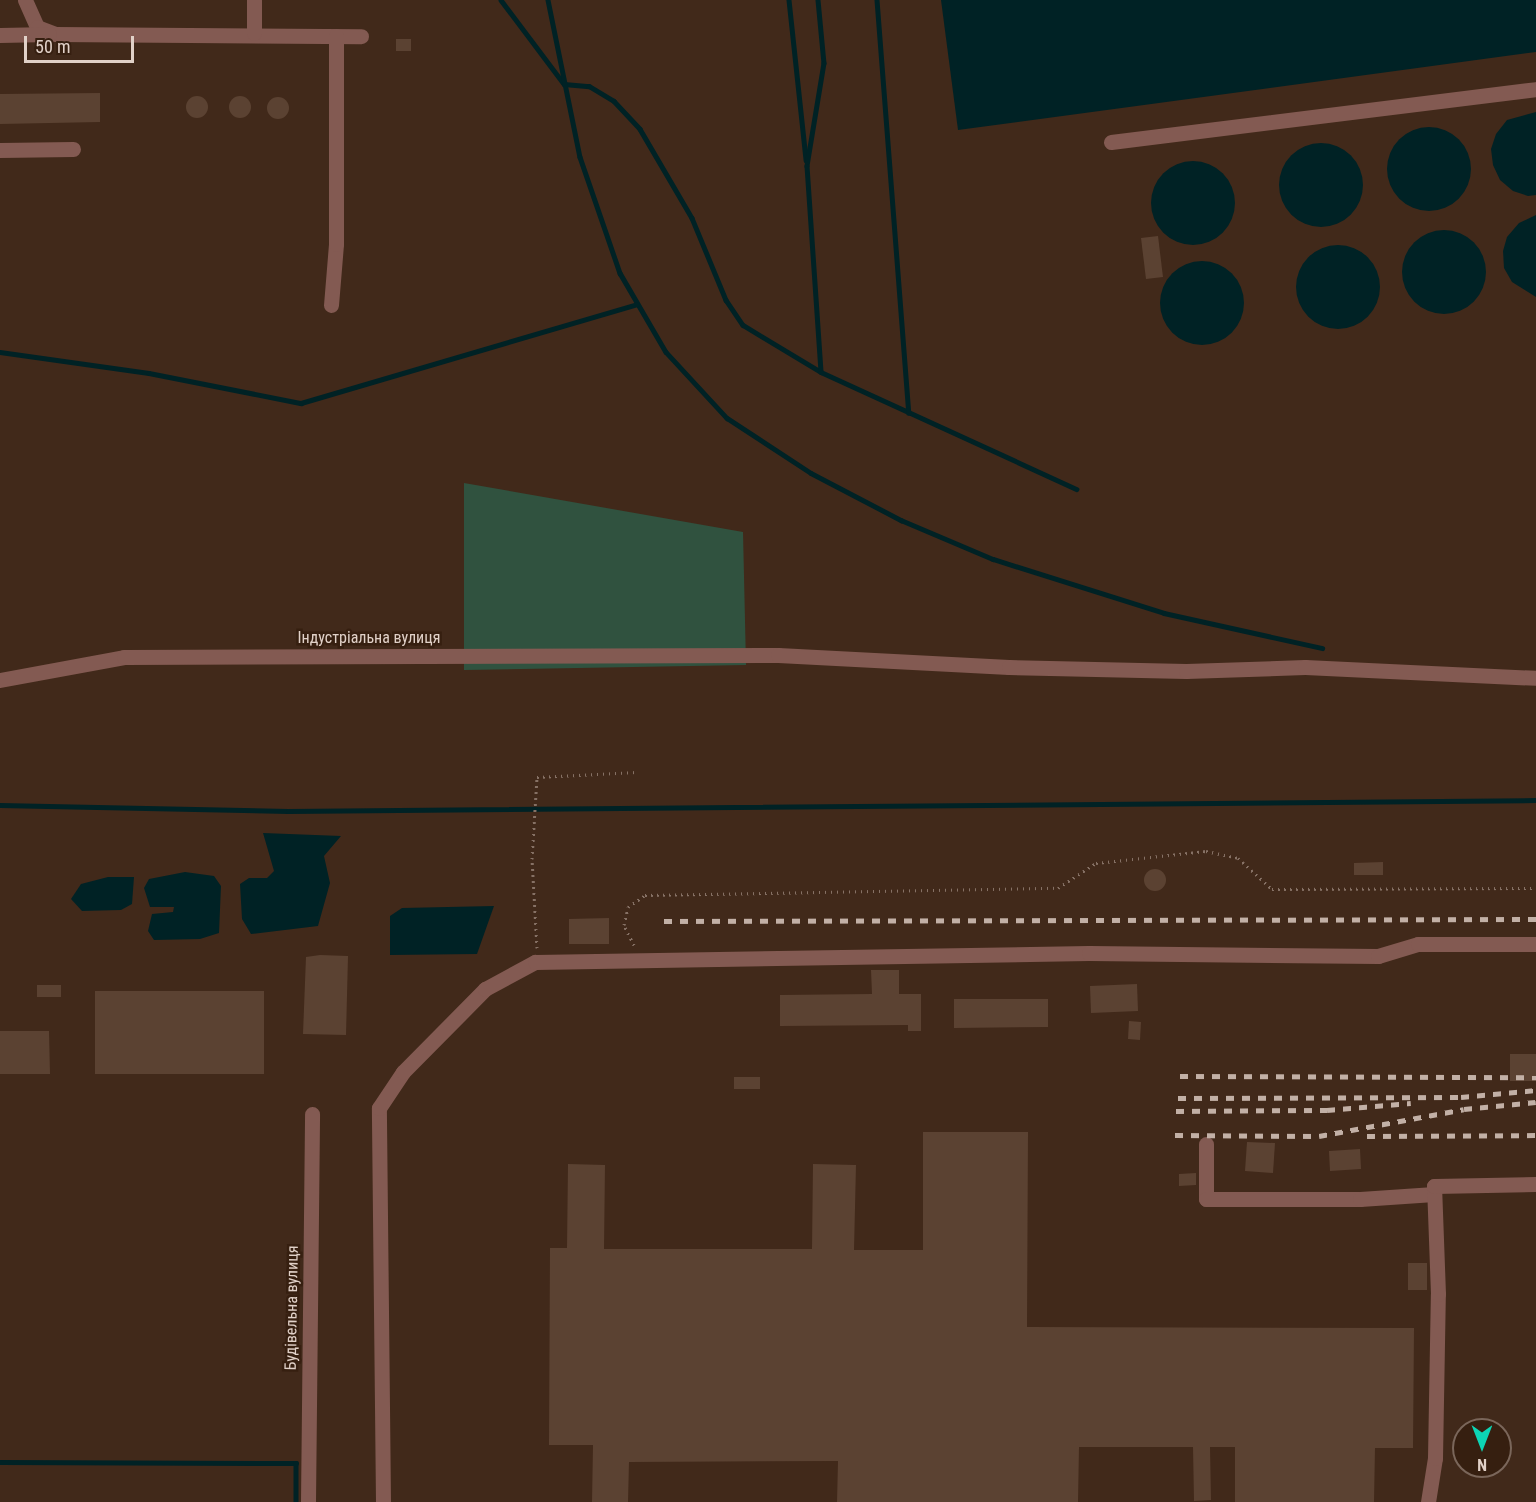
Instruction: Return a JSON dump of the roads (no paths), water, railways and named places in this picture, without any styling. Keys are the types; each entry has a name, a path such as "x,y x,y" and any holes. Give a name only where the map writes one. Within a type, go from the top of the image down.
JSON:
{"street":[{"path":"25,0 36,27 55,34"},
{"path":"254,0 254,33"},
{"path":"0,35 254,33 361,36"},
{"path":"331,305 336,244 336,36"},
{"path":"1111,142 1536,89"},
{"path":"0,150 73,149"},
{"name":"Індустріальна вулиця","path":"0,680 124,657 741,655 1009,667 1186,670 1305,667 1536,678"},
{"path":"383,1502 379,1108 403,1072 485,989 534,962 640,958 1089,953 1378,956 1418,944 1536,944"},
{"name":"Будівельна вулиця","path":"308,1502 312,1114"},
{"path":"1206,1144 1206,1199 1360,1199 1434,1194"},
{"path":"1428,1502 1435,1458 1438,1294 1434,1186 1536,1184"}],"water":[{"path":"941,0 1536,0 1536,52 958,130"},
{"path":"1536,112 1536,195 1528,196 1513,191 1500,180 1493,165 1491,149 1496,134 1507,120"},
{"path":"1429,127 1445,130 1459,139 1468,153 1471,169 1468,185 1459,199 1445,208 1429,211 1413,208 1399,199 1390,185 1387,169 1390,153 1399,139 1413,130"},
{"path":"1321,143 1337,146 1351,155 1360,169 1363,185 1360,201 1351,215 1337,224 1321,227 1305,224 1291,215 1282,201 1279,185 1282,169 1291,155 1305,146"},
{"path":"1193,161 1209,164 1223,173 1232,187 1235,203 1232,219 1223,233 1209,242 1193,245 1177,242 1163,233 1154,219 1151,203 1154,187 1163,173 1177,164"},
{"path":"1536,215 1536,297 1512,282 1504,268 1503,251 1507,237 1519,223"},
{"path":"1444,230 1460,233 1474,242 1483,256 1486,272 1483,288 1474,302 1460,311 1444,314 1428,311 1414,302 1405,288 1402,272 1405,256 1414,242 1428,233"},
{"path":"1338,245 1354,248 1368,257 1377,271 1380,287 1377,303 1368,317 1354,326 1338,329 1322,326 1308,317 1299,303 1296,287 1299,271 1308,257 1322,248"},
{"path":"1202,261 1218,264 1232,273 1241,287 1244,303 1241,319 1232,333 1218,342 1202,345 1186,342 1172,333 1163,319 1160,303 1163,287 1172,273 1186,264"},
{"path":"263,833 341,836 324,856 330,883 318,926 251,934 242,919 240,884 249,878 267,878 274,871"},
{"path":"185,872 214,876 221,886 219,933 200,939 154,940 148,931 152,914 173,912 174,907 150,907 144,888 149,879"},
{"path":"108,877 134,877 132,904 121,910 82,911 71,899 81,884"},
{"path":"494,906 477,954 390,955 390,916 402,908"}],"waterway":[{"path":"501,0 564,84 589,86 614,101 640,129 692,218 726,300 743,325 821,372"},
{"path":"548,0 580,157 620,273 666,352 727,418 811,473 901,520 993,559 1164,613 1322,648"},
{"path":"789,0 806,160"},
{"path":"818,0 824,63 807,166 821,372 1076,489"},
{"path":"877,0 909,413"},
{"path":"0,352 149,373 301,403 637,304"},
{"path":"0,805 288,811 1536,800"},
{"path":"0,1462 296,1463 296,1502"}],"railway":[{"path":"664,921 1536,919"},
{"path":"1180,1076 1536,1077"},
{"path":"1178,1098 1461,1097 1536,1090"},
{"path":"1175,1135 1319,1136 1464,1109 1536,1102"},
{"path":"1176,1111 1327,1110 1411,1103"},
{"path":"1367,1136 1535,1135"}]}
